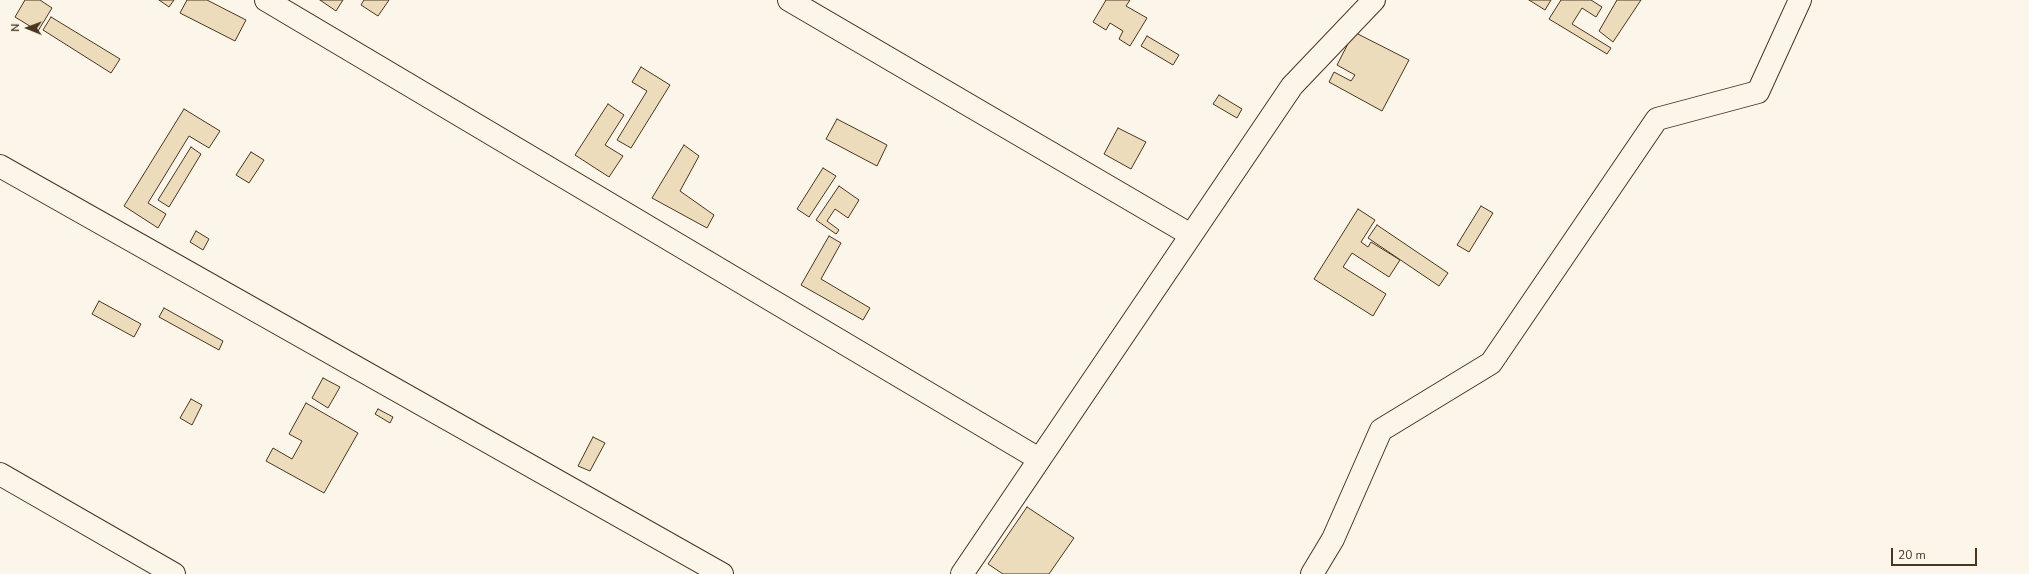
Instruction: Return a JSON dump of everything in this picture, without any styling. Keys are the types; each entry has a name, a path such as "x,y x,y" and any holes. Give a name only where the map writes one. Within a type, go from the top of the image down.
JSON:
{"street":[{"path":"266,0 1039,459"},
{"path":"790,0 1191,235"},
{"path":"962,574 1292,86 1374,0"},
{"path":"1312,574 1333,540 1381,430 1491,363 1657,119 1758,92 1800,0"},
{"path":"0,166 722,574"},
{"path":"0,474 174,574"}],"building":[{"path":"25,0 40,0 52,8 38,31 15,17"},
{"path":"159,0 174,0 169,7"},
{"path":"187,0 207,0 246,20 235,41 180,13"},
{"path":"320,0 343,0 336,11"},
{"path":"364,0 389,0 378,16 361,5"},
{"path":"1106,0 1130,0 1126,6 1147,18 1130,46 1119,39 1123,31 1110,23 1106,30 1093,22"},
{"path":"1529,0 1551,0 1545,10"},
{"path":"1561,0 1591,0 1602,7 1596,17 1582,8 1572,24 1611,48 1607,54 1549,19"},
{"path":"1617,0 1641,0 1613,42 1599,31"},
{"path":"51,17 120,59 111,73 43,30"},
{"path":"1354,32 1409,60 1382,111 1329,82 1334,72 1351,81 1355,75 1337,65"},
{"path":"1147,36 1179,55 1173,65 1141,46"},
{"path":"641,67 670,85 631,148 617,140 647,91 632,82"},
{"path":"1219,95 1242,109 1237,118 1213,104"},
{"path":"608,104 624,115 605,145 623,156 609,177 575,155"},
{"path":"184,109 220,131 209,148 189,136 148,203 166,214 158,228 124,206"},
{"path":"837,119 887,145 877,166 826,139"},
{"path":"1118,128 1146,142 1131,169 1104,154"},
{"path":"684,145 699,156 680,191 714,215 707,228 652,198"},
{"path":"191,147 201,154 169,207 158,200"},
{"path":"251,152 264,160 249,183 236,175"},
{"path":"823,168 836,176 809,217 797,209"},
{"path":"839,186 859,200 848,218 835,209 827,221 839,230 836,234 816,220"},
{"path":"1481,206 1493,213 1469,252 1457,245"},
{"path":"1358,209 1375,220 1361,242 1368,247 1371,242 1400,260 1389,277 1352,253 1343,267 1386,294 1373,316 1314,279"},
{"path":"1377,225 1448,273 1439,286 1368,238"},
{"path":"196,231 209,239 203,250 190,242"},
{"path":"829,236 841,243 821,279 870,308 863,320 801,285"},
{"path":"99,301 141,324 134,337 92,314"},
{"path":"164,308 223,341 219,350 159,317"},
{"path":"323,378 340,387 328,408 312,398"},
{"path":"191,399 202,405 192,425 180,418"},
{"path":"306,403 358,433 324,493 266,461 273,448 292,459 302,441 289,434"},
{"path":"378,409 393,417 390,423 375,414"},
{"path":"593,437 605,443 590,471 578,466"},
{"path":"1027,507 1074,538 1049,574 1003,574 988,564"}]}
